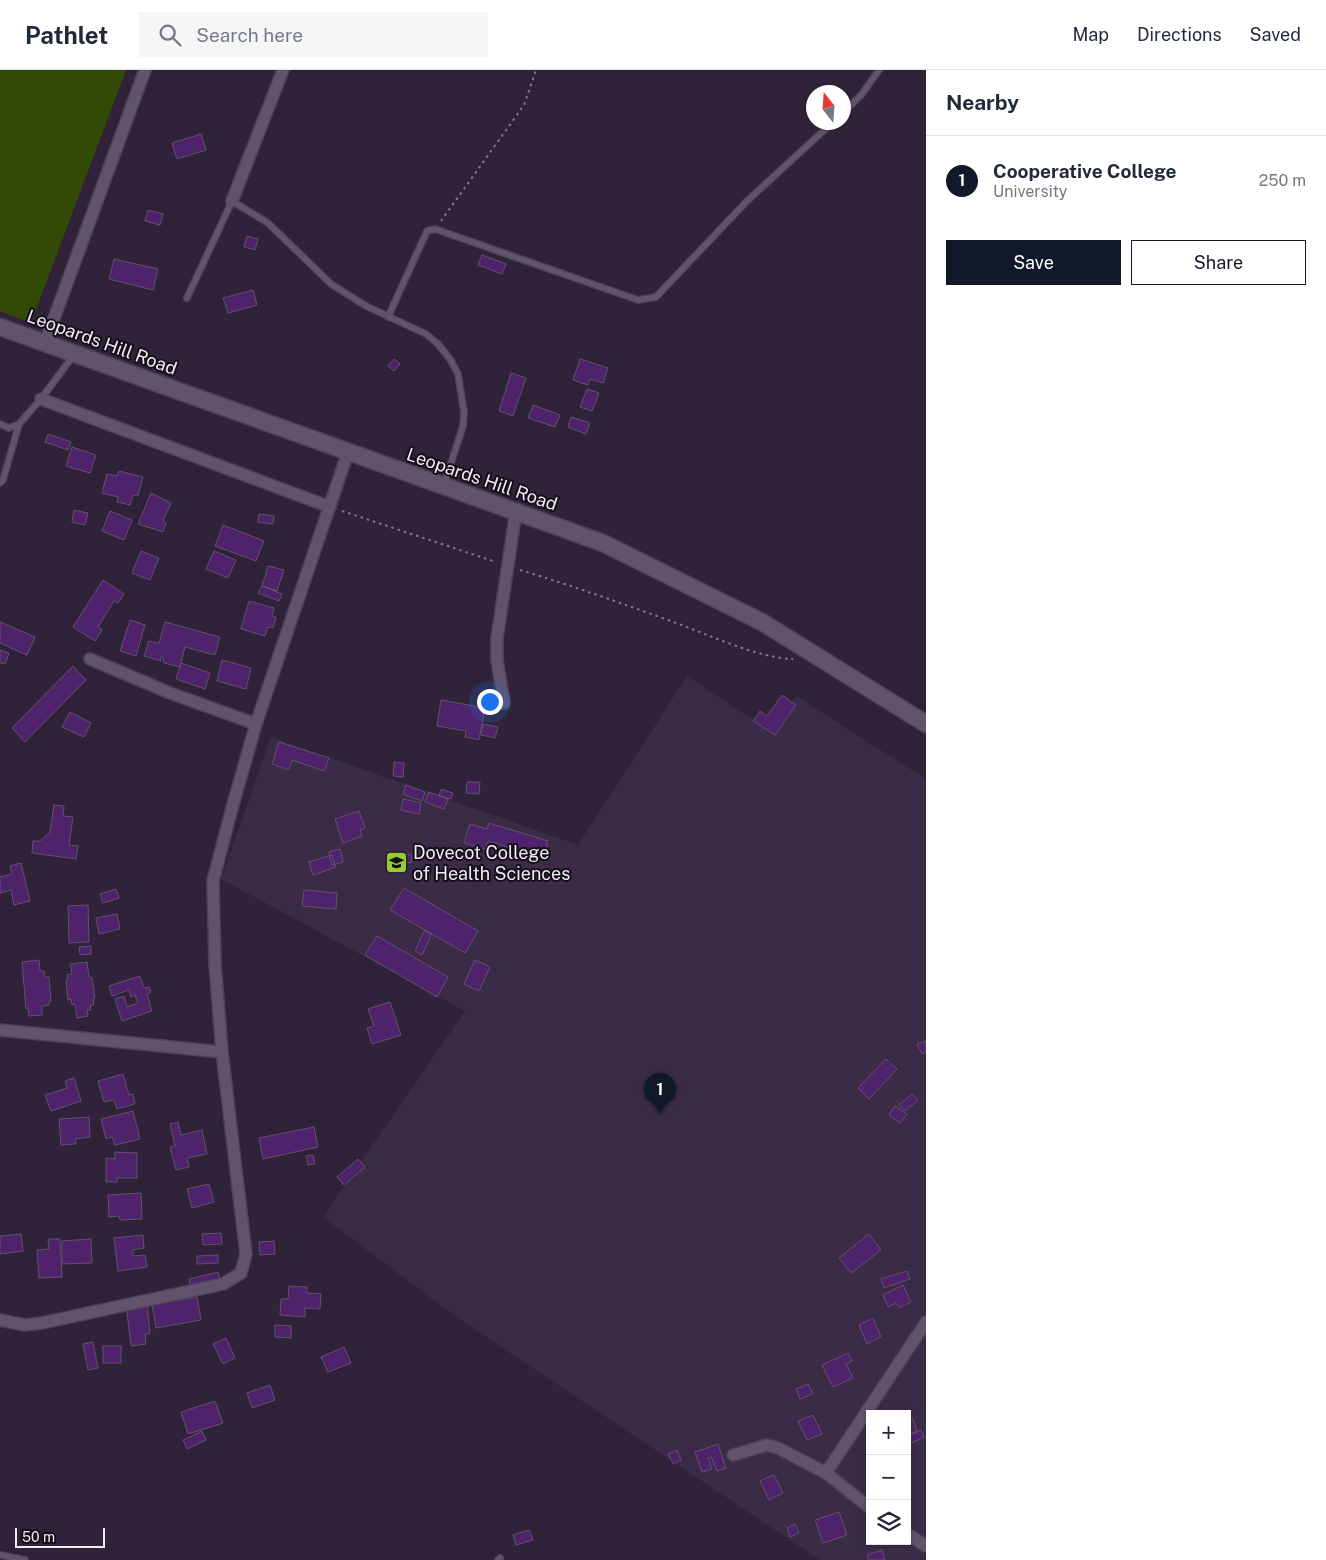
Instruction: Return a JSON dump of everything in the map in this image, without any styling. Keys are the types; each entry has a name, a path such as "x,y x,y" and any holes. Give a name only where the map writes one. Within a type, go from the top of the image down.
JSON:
{"main road":[{"name":"Leopards Hill Road","path":"0,327 603,543 730,604 926,724"}],"street":[{"path":"45,342 145,70"},
{"path":"232,201 282,70"},
{"path":"41,399 330,507"},
{"path":"0,1320 25,1325 42,1323 223,1284 241,1273 246,1254 222,1052 215,964 213,881 256,724 348,452"},
{"path":"504,703 497,660 498,638 516,511"},
{"path":"90,660 170,693 256,724"},
{"path":"0,1030 222,1052"},
{"path":"826,1473 926,1322"},
{"path":"733,1454 767,1445 778,1448 826,1473 866,1505"},
{"path":"911,1537 926,1546"}],"lane":[{"path":"851,105 862,94 879,70"},
{"path":"388,317 427,231 435,229 638,300 656,297 747,201 823,130"},
{"path":"187,298 232,201 268,223 331,284 359,302 426,334 438,344 450,359 458,374 464,412 463,426 444,487"},
{"path":"0,483 3,480 19,424 41,399 75,353"},
{"path":"0,424 9,428 19,424"},
{"path":"0,1555 25,1560"}],"path":[{"path":"435,229 524,105 536,70"},
{"path":"330,507 584,590 733,644 769,655 795,659"}],"shaded area":[{"path":"687,676 771,732 796,696 926,779 926,1560 820,1560 452,1314 323,1217 465,1011 221,879 271,737 578,845"}],"green space":[{"path":"0,70 126,70 31,323 0,311"}],"building":[{"path":"201,134 206,150 177,159 172,143"},
{"path":"148,210 163,214 160,225 145,221"},
{"path":"247,236 258,239 255,250 244,247"},
{"path":"482,255 506,264 502,274 478,265"},
{"path":"114,259 158,269 153,290 109,279"},
{"path":"253,290 257,305 228,313 223,298"},
{"path":"394,359 400,364 394,371 388,366"},
{"path":"580,359 608,368 603,383 590,379 588,385 573,380"},
{"path":"511,373 526,378 513,416 499,411"},
{"path":"587,389 599,393 592,411 580,407"},
{"path":"533,405 560,415 555,427 528,418"},
{"path":"571,417 590,423 586,434 568,427"},
{"path":"48,434 71,442 68,450 45,442"},
{"path":"72,447 96,455 90,473 66,466"},
{"path":"119,471 143,477 138,496 133,495 130,505 117,502 118,497 102,493 107,474 117,476"},
{"path":"151,493 171,503 163,521 166,523 163,532 138,524"},
{"path":"74,510 88,513 85,525 72,522"},
{"path":"110,511 132,520 124,540 102,531"},
{"path":"259,514 274,516 273,524 258,522"},
{"path":"223,525 264,541 256,561 215,546"},
{"path":"141,551 159,558 150,580 132,573"},
{"path":"214,551 236,560 228,578 206,569"},
{"path":"268,566 284,570 277,591 262,586"},
{"path":"103,580 124,594 118,603 114,601 98,627 102,630 95,641 73,627"},
{"path":"262,586 282,594 279,601 258,593"},
{"path":"249,601 274,608 272,616 276,617 273,628 268,627 265,636 241,629"},
{"path":"130,620 145,625 136,656 120,651"},
{"path":"0,622 35,637 27,655 0,643"},
{"path":"165,622 220,637 215,655 185,647 180,667 164,663 163,657 160,657 161,661 144,656 149,641 159,643"},
{"path":"0,650 9,653 5,664 0,663"},
{"path":"222,660 251,668 246,689 217,681"},
{"path":"181,663 210,673 205,689 176,679"},
{"path":"73,666 86,680 25,742 12,728"},
{"path":"782,695 796,705 775,735 753,721 760,711 767,716"},
{"path":"441,700 485,708 479,740 465,737 466,731 437,726"},
{"path":"70,712 91,723 84,737 62,727"},
{"path":"483,724 498,727 495,738 481,735"},
{"path":"279,742 329,758 324,771 292,760 289,770 272,764"},
{"path":"394,762 404,763 403,777 393,776"},
{"path":"467,782 480,782 479,794 466,793"},
{"path":"406,785 425,792 422,801 403,794"},
{"path":"441,789 453,793 451,799 439,796"},
{"path":"429,792 448,799 444,809 425,802"},
{"path":"403,799 421,803 419,814 401,810"},
{"path":"54,805 64,806 63,816 73,817 69,845 78,846 76,859 32,853 33,841 40,841 50,832"},
{"path":"359,811 365,828 360,830 362,836 343,843 335,819"},
{"path":"489,823 548,841 543,858 488,841 485,849 464,843 470,824 487,829"},
{"path":"340,849 343,862 332,865 329,852"},
{"path":"394,853 412,855 411,863 393,861"},
{"path":"388,854 395,854 394,868 387,867"},
{"path":"332,855 336,867 313,875 309,862"},
{"path":"21,863 30,901 14,905 11,890 0,893 0,877 12,874 10,866"},
{"path":"404,888 478,931 465,953 390,910"},
{"path":"116,889 119,898 103,903 100,894"},
{"path":"304,890 337,893 336,909 302,906"},
{"path":"88,905 89,942 69,943 68,906"},
{"path":"117,914 120,929 99,934 96,918"},
{"path":"424,931 432,934 422,955 415,951"},
{"path":"377,936 448,977 437,997 365,955"},
{"path":"91,946 91,954 80,955 79,947"},
{"path":"39,960 40,971 44,971 44,977 49,977 51,1001 49,1001 49,1005 42,1006 42,1015 29,1016 28,1008 26,1009 22,962"},
{"path":"475,960 490,967 479,991 464,984"},
{"path":"87,962 89,977 92,978 95,998 93,999 94,1005 90,1005 91,1010 87,1010 88,1016 77,1018 75,1004 72,1005 71,999 68,1000 67,975 72,974 70,964"},
{"path":"140,976 144,988 149,987 151,992 147,994 152,1011 122,1021 115,999 124,996 127,1007 138,1003 135,995 131,997 129,990 112,996 109,986"},
{"path":"390,1002 401,1035 372,1044 367,1028 374,1026 368,1009"},
{"path":"926,1041 926,1052 922,1054 917,1044"},
{"path":"886,1059 897,1069 869,1099 858,1088"},
{"path":"123,1074 129,1095 133,1094 135,1104 117,1109 114,1100 104,1102 98,1081"},
{"path":"74,1078 81,1101 51,1111 45,1095 67,1088 65,1081"},
{"path":"912,1094 918,1100 905,1111 899,1105"},
{"path":"895,1106 907,1114 900,1123 889,1115"},
{"path":"133,1111 140,1139 115,1145 112,1137 106,1139 101,1119"},
{"path":"89,1117 90,1137 75,1139 76,1144 61,1145 59,1119"},
{"path":"178,1122 181,1135 202,1130 207,1154 187,1158 189,1167 176,1170 170,1147 175,1146 170,1124"},
{"path":"314,1127 318,1147 263,1159 259,1138"},
{"path":"115,1152 137,1153 137,1178 117,1178 117,1182 106,1182 106,1158 115,1159"},
{"path":"313,1155 315,1164 308,1165 306,1156"},
{"path":"358,1159 365,1167 344,1185 337,1177"},
{"path":"209,1184 214,1202 192,1208 187,1189"},
{"path":"141,1193 142,1219 120,1220 119,1216 109,1217 108,1195"},
{"path":"221,1233 222,1244 203,1245 202,1234"},
{"path":"21,1234 23,1251 0,1254 0,1236"},
{"path":"869,1234 881,1250 851,1273 839,1258"},
{"path":"143,1235 144,1248 133,1250 133,1256 145,1255 147,1267 118,1271 114,1238"},
{"path":"48,1239 60,1239 62,1277 39,1278 37,1250 49,1249"},
{"path":"91,1239 92,1263 62,1264 62,1241"},
{"path":"274,1241 275,1254 260,1255 259,1242"},
{"path":"218,1255 218,1263 197,1264 197,1256"},
{"path":"907,1271 910,1279 884,1288 881,1279"},
{"path":"218,1272 222,1286 192,1294 189,1279"},
{"path":"903,1285 911,1302 899,1308 896,1303 888,1307 883,1295"},
{"path":"289,1286 307,1287 307,1293 321,1294 320,1309 305,1308 305,1317 280,1315 281,1299 288,1299"},
{"path":"197,1297 201,1320 156,1328 152,1305"},
{"path":"147,1302 150,1334 145,1334 146,1344 131,1346 126,1304"},
{"path":"873,1318 881,1337 867,1344 859,1325"},
{"path":"275,1325 291,1326 291,1338 275,1337"},
{"path":"226,1338 235,1358 223,1364 213,1344"},
{"path":"93,1342 98,1368 88,1370 83,1344"},
{"path":"103,1346 121,1346 121,1363 103,1363"},
{"path":"344,1347 351,1363 328,1372 321,1357"},
{"path":"848,1353 852,1361 846,1364 853,1378 833,1387 822,1365"},
{"path":"808,1384 813,1394 800,1399 796,1389"},
{"path":"270,1385 275,1400 252,1408 247,1393"},
{"path":"215,1401 223,1423 188,1434 181,1412"},
{"path":"813,1415 822,1434 807,1440 798,1421"},
{"path":"911,1417 917,1431 911,1433"},
{"path":"921,1430 924,1437 911,1444 911,1435"},
{"path":"202,1431 206,1440 187,1449 183,1440"},
{"path":"718,1444 726,1468 717,1471 711,1457 708,1458 712,1469 702,1472 695,1452"},
{"path":"677,1450 681,1460 673,1464 668,1454"},
{"path":"774,1475 783,1493 769,1500 760,1481"},
{"path":"839,1512 847,1535 823,1543 815,1520"},
{"path":"795,1524 799,1533 790,1537 787,1528"},
{"path":"529,1530 533,1540 516,1545 513,1535"},
{"path":"882,1550 885,1560 869,1560 867,1555"}],"place":[{"name":"Dovecot College of Health Sciences","path":"397,862"},
{"name":"Cooperative College","path":"660,1114"}]}
